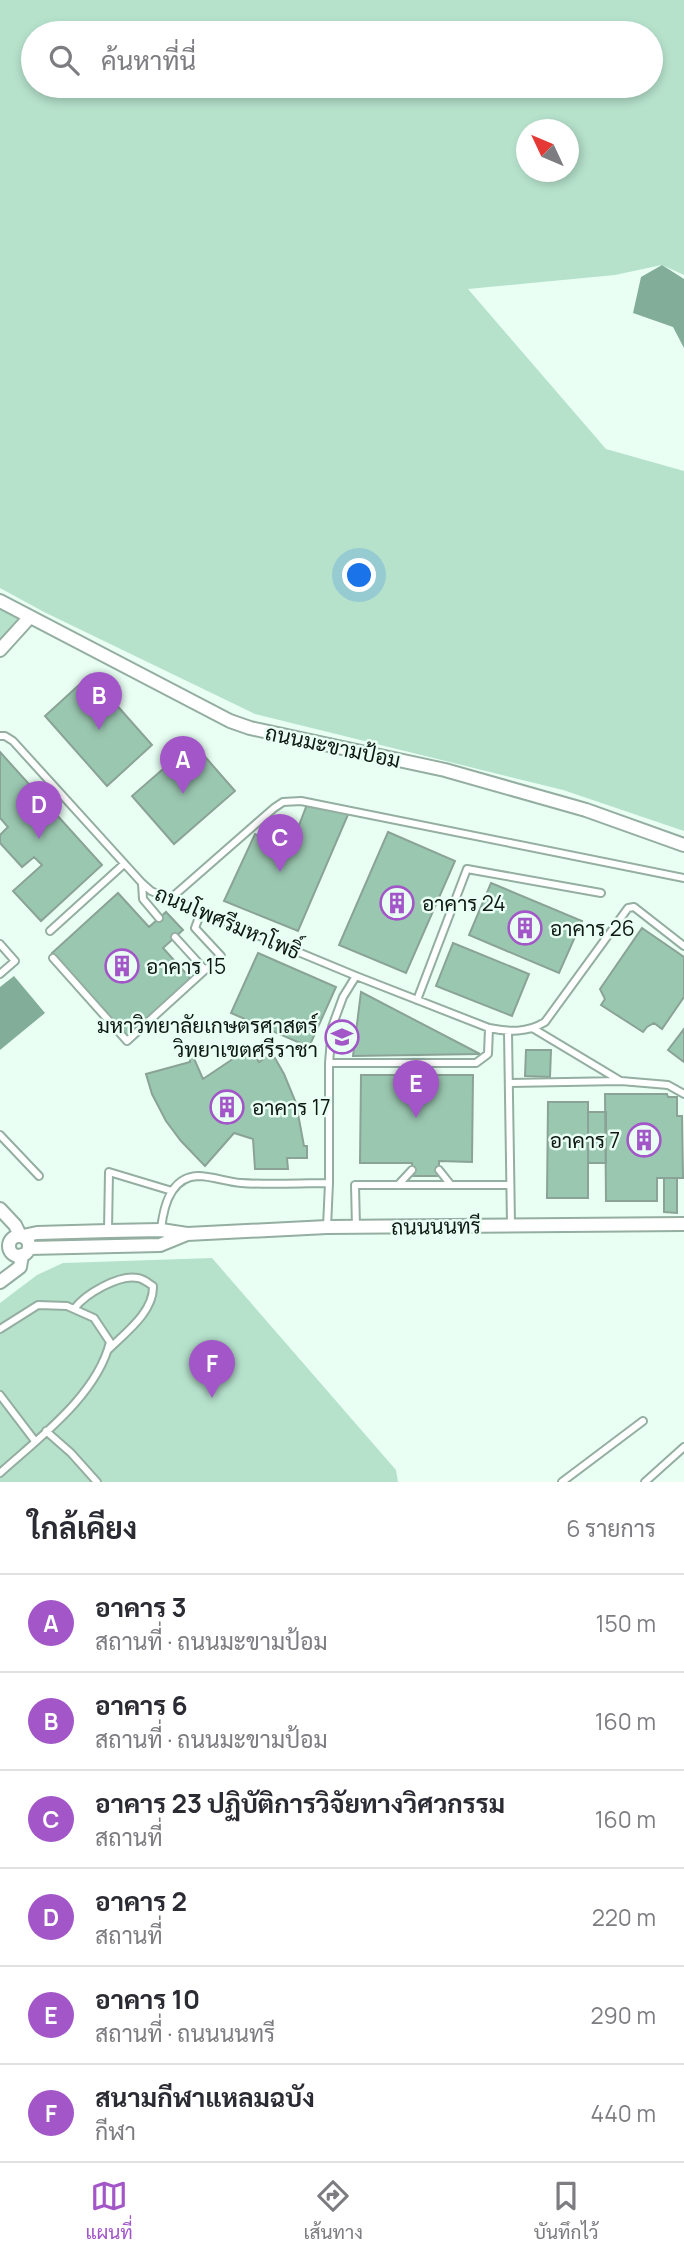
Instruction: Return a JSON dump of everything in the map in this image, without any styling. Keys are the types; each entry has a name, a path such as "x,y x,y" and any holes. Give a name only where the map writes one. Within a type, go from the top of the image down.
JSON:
{"street":[{"name":"ถนนมะขามป้อม","path":"0,601 230,721 250,728 445,770 586,810 684,845"},
{"path":"0,650 29,618"},
{"path":"0,1209 15,1225 10,1242 15,1255 25,1252"},
{"name":"ถนนนนทรี","path":"10,1242 37,1233 108,1231 162,1230 187,1234 327,1227 684,1224"},
{"name":"ถนนนนทรี","path":"25,1252 160,1245 187,1234"},
{"path":"0,1282 20,1266 27,1240 10,1242"}],"lane":[{"name":"ถนนโพศรีมหาโพธิ์","path":"0,736 13,741 151,891 489,1028 508,1032 534,1029"},
{"path":"170,899 274,807 283,802 301,801 684,878"},
{"path":"50,930 124,864"},
{"path":"417,1000 467,869 601,893"},
{"path":"142,883 143,899 159,918"},
{"path":"621,1081 534,1029 545,1022 628,908 634,907 684,946"},
{"path":"52,958 127,1041 221,956 195,928 201,912"},
{"path":"176,937 205,970"},
{"path":"0,944 15,961 0,974"},
{"path":"327,1227 332,1027 343,997 356,976"},
{"path":"329,1063 476,1063 488,1054 489,1028"},
{"path":"508,1032 511,1225"},
{"path":"510,1083 621,1081 668,1085 684,1094"},
{"path":"0,1135 39,1177"},
{"path":"398,1185 412,1170"},
{"path":"439,1170 451,1185"},
{"path":"108,1231 109,1172 172,1191"},
{"path":"162,1230 164,1207 172,1191 185,1180 197,1176 240,1183 329,1183"},
{"path":"356,1227 355,1185 510,1185"},
{"path":"74,1310 87,1296 118,1281 141,1278 153,1286 153,1299 148,1309 107,1351"},
{"path":"0,1329 38,1305 66,1306 94,1318 110,1342 105,1360 80,1398 0,1473"},
{"path":"0,1395 35,1441"},
{"path":"562,1482 643,1421"},
{"path":"46,1431 71,1453 97,1482"},
{"path":"645,1482 684,1447"}],"shaded area":[{"path":"0,0 684,0 684,275 662,265 615,275 468,289 606,449 684,471 684,831 563,790 255,714 0,588"},
{"path":"662,265 684,279 684,348 673,327 633,313 641,277"},
{"path":"0,601 29,618 0,650"},
{"path":"14,976 45,1013 0,1050 0,987"},
{"path":"212,1258 396,1470 398,1482 0,1482 0,1303 37,1275 63,1263"}],"building":[{"path":"90,675 152,745 107,786 45,716"},
{"path":"193,743 235,791 174,844 132,796"},
{"path":"0,752 102,865 41,921 13,891 42,865 34,857 22,867 0,843 0,835 8,827 0,818"},
{"path":"308,802 350,810 298,931 224,901 255,834 272,842 279,827 296,833"},
{"name":"อาคาร 24","path":"388,832 455,861 406,973 339,945"},
{"name":"อาคาร 26","path":"491,883 582,921 559,973 469,935"},
{"name":"อาคาร 15","path":"118,893 149,927 166,912 183,930 163,948 191,979 127,1037 52,953"},
{"path":"642,928 684,957 684,997 662,1029 654,1023 643,1032 601,1005 605,999 600,989"},
{"path":"453,943 529,974 512,1016 436,986"},
{"path":"258,953 336,987 309,1047 231,1013"},
{"path":"361,992 480,1054 353,1056"},
{"path":"684,1029 684,1062 668,1050"},
{"name":"อาคาร 17","path":"249,1048 259,1062 272,1053 296,1103 304,1146 307,1146 307,1158 287,1158 288,1169 255,1169 253,1139 234,1133 205,1166 166,1121 152,1094 146,1074 190,1062 192,1054 203,1079"},
{"path":"526,1050 551,1050 550,1077 525,1076"},
{"path":"361,1075 473,1075 472,1162 439,1161 439,1176 412,1176 412,1163 360,1163"},
{"name":"อาคาร 7","path":"605,1094 667,1094 668,1097 677,1097 677,1116 682,1116 683,1178 657,1178 657,1201 606,1201"},
{"path":"548,1102 588,1102 588,1198 547,1198"},
{"path":"588,1112 606,1112 606,1163 588,1163"},
{"path":"664,1178 677,1178 677,1213 664,1212"}],"place":[{"name":"อาคาร 6","path":"99,730"},
{"name":"อาคาร 3","path":"183,794"},
{"name":"อาคาร 2","path":"39,839"},
{"name":"อาคาร 23 ปฏิบัติการวิจัยทางวิศวกรรม","path":"280,872"},
{"name":"อาคาร 24","path":"397,903"},
{"name":"อาคาร 26","path":"525,928"},
{"name":"อาคาร 15","path":"122,966"},
{"name":"มหาวิทยาลัยเกษตรศาสตร์ วิทยาเขตศรีราชา","path":"342,1037"},
{"name":"อาคาร 17","path":"227,1107"},
{"name":"อาคาร 10","path":"416,1118"},
{"name":"อาคาร 7","path":"644,1140"},
{"name":"สนามกีฬาแหลมฉบัง","path":"212,1398"}]}
